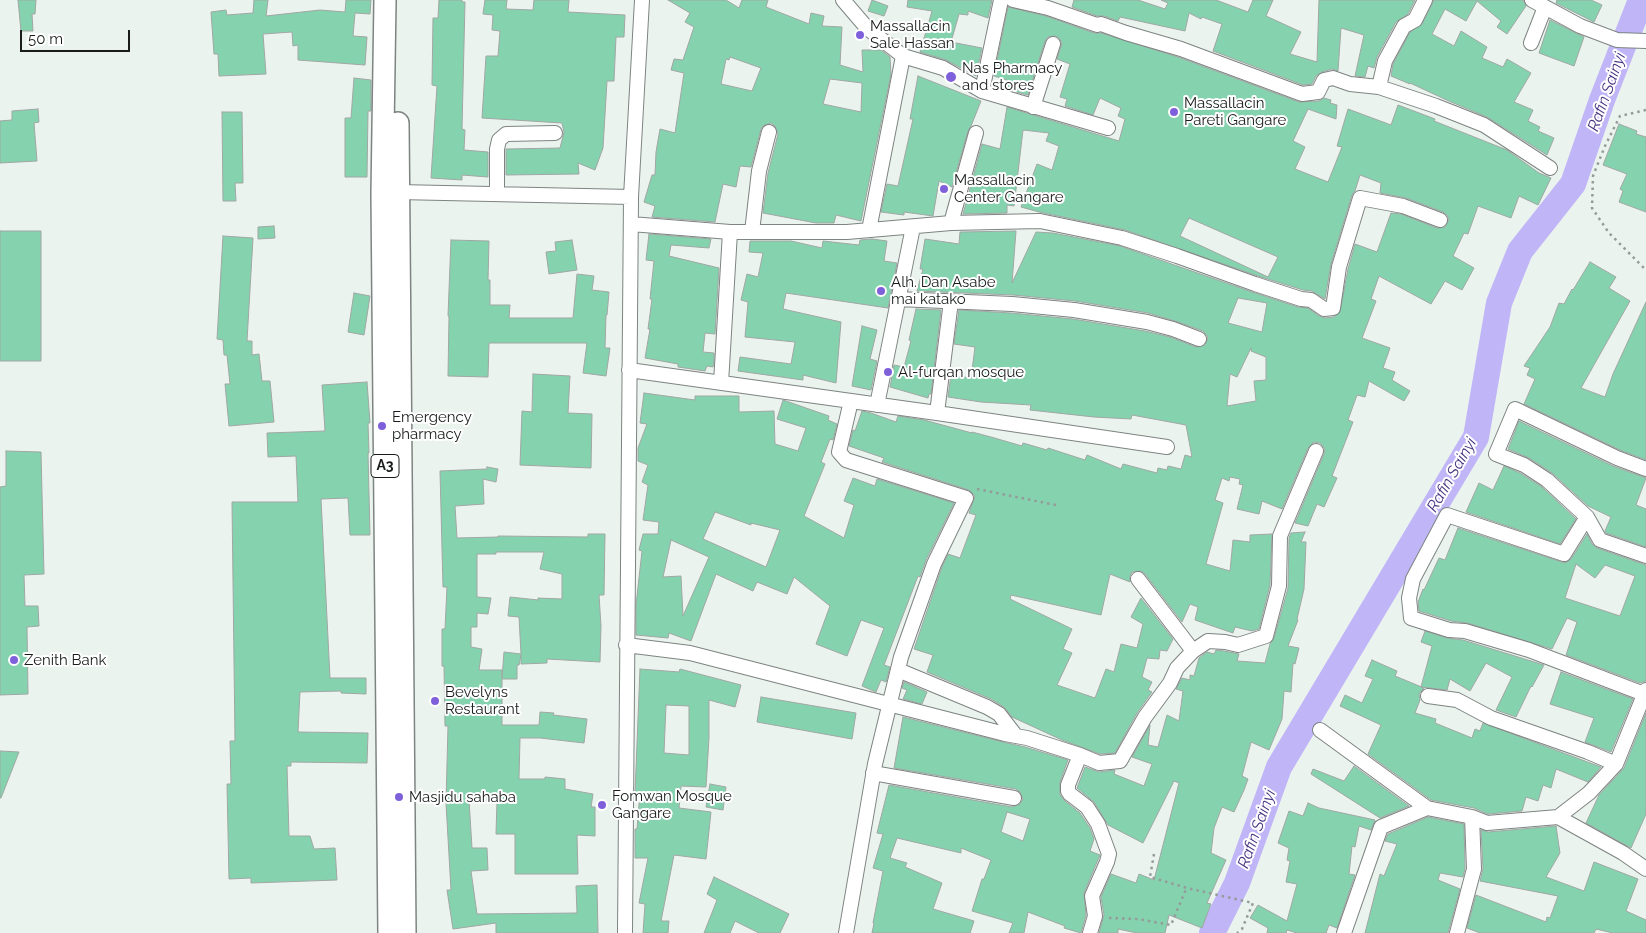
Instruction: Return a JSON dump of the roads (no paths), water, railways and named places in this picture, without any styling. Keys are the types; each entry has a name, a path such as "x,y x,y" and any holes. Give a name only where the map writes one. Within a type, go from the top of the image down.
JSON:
{"highway":[{"name":"A3","path":"385,0 382,194 389,933"},
{"name":"A3","path":"397,0 405,933"}],"street":[{"path":"625,933 631,197 642,0"},
{"path":"843,0 867,28 903,56 943,68 982,91 1108,128"},
{"path":"982,91 1001,0"},
{"path":"1013,0 1048,8 1097,25 1101,24 1181,49 1302,94 1318,92 1324,80 1333,78 1350,84 1379,87 1436,106 1484,125 1550,168"},
{"path":"1379,87 1386,61 1404,26 1415,20 1425,0"},
{"path":"1532,0 1580,26 1617,40 1646,42"},
{"path":"1531,43 1544,7"},
{"path":"1033,107 1053,44"},
{"path":"869,230 903,56"},
{"path":"752,232 760,171 769,132"},
{"path":"497,194 499,140 506,134 555,133"},
{"path":"951,224 976,134"},
{"path":"398,192 631,197"},
{"path":"631,224 730,232 847,232 913,226 1040,221 1122,238 1255,284 1302,299 1311,300 1324,309 1333,308 1339,267 1360,198 1403,206 1440,220"},
{"path":"877,405 913,226"},
{"path":"721,383 730,232"},
{"path":"898,299 1012,304 1074,310 1146,322 1173,329 1199,339"},
{"path":"937,413 951,302"},
{"path":"629,370 1167,447"},
{"path":"846,933 873,773 901,657 934,564 966,498 846,460 839,452 851,402"},
{"path":"1646,469 1617,458 1515,409 1496,454 1524,465 1548,480 1587,517 1600,540 1646,556"},
{"path":"626,645 690,653 888,705 1028,738 1099,763 1120,761 1145,717 1170,682 1177,668 1194,651 1208,641 1238,645 1266,636 1279,586 1280,536 1316,451"},
{"path":"1320,730 1427,808 1472,817 1487,823 1558,817 1589,793 1616,764 1645,692 1521,647 1465,630 1449,630 1411,618 1409,598 1413,579 1446,515 1564,554 1587,517"},
{"path":"1138,579 1194,651"},
{"path":"898,670 987,707 999,714 1016,736"},
{"path":"1428,696 1457,700 1491,718 1588,752 1616,764"},
{"path":"1080,755 1068,785 1068,791 1087,807 1098,824 1108,854 1107,862 1092,896 1096,916 1090,933"},
{"path":"873,773 1014,798"},
{"path":"1344,933 1381,826 1427,808"},
{"path":"1456,933 1461,922 1474,869 1472,817"},
{"path":"1558,817 1623,853 1646,869"}],"waterway":[{"name":"Rafin Sainyi","path":"1212,933 1237,883 1279,767 1476,437 1499,303 1520,251 1573,184 1602,100 1641,0"}],"place":[{"name":"Massallacin Sale Hassan","path":"860,35"},
{"name":"Nas Pharmacy and stores","path":"951,77"},
{"name":"Massallacin Pareti Gangare","path":"1174,112"},
{"name":"Massallacin Center Gangare","path":"944,189"},
{"name":"Alh. Dan Asabe mai katako","path":"881,291"},
{"name":"Al-furqan mosque","path":"888,372"},
{"name":"Emergency pharmacy","path":"382,426"},
{"name":"Zenith Bank","path":"14,660"},
{"name":"Bevelyns Restaurant","path":"435,701"},
{"name":"Masjidu sahaba","path":"399,797"},
{"name":"Fomwan Mosque Gangare","path":"602,805"}]}
